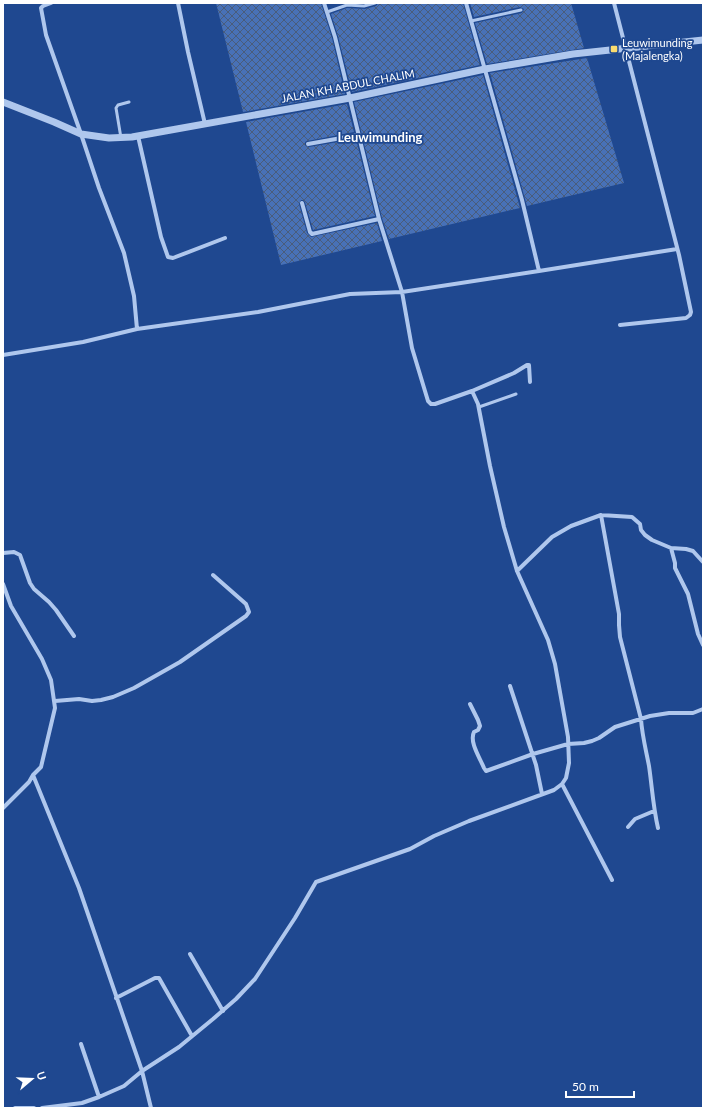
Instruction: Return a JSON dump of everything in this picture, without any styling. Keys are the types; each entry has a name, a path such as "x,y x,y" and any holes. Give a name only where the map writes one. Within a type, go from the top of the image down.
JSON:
{"street":[{"path":"51,3 41,8 46,35 99,188 124,253 134,296 138,329"},
{"path":"178,3 205,124"},
{"path":"324,3 335,37 379,219 402,292 412,348 428,401 431,404 435,404 472,391 514,373 526,365 529,365 530,368 530,382"},
{"path":"466,3 522,200 539,271"},
{"path":"614,3 677,249 691,312 686,318 620,325"},
{"name":"JALAN KH ABDUL CHALIM","path":"3,102 81,134 121,138 350,98 485,69 573,54 703,40"},
{"path":"308,144 358,135"},
{"path":"138,136 161,237 168,257 173,258 225,238"},
{"path":"302,203 310,232 312,234 379,219"},
{"path":"3,355 83,342 138,329 258,312 350,294 402,292 677,249"},
{"path":"42,1108 82,1103 100,1097 124,1086 142,1071 179,1047 223,1010 255,979 295,918 316,882 410,849 434,836 469,821 554,790 562,784 566,778 569,763 568,737 555,664 550,646 517,570 504,526 490,466 479,407 472,391"},
{"path":"517,570 552,537 571,526 601,515 632,517 640,524 641,530 645,535 652,540 671,548 686,549 693,552 703,562"},
{"path":"601,515 619,614 620,637 641,719 642,732 649,765 654,811 658,828"},
{"path":"671,548 675,568 688,594 698,634 703,645"},
{"path":"3,553 14,552 20,555 30,583 34,589 56,610 74,636"},
{"path":"55,701 79,699 92,701 101,700 113,697 134,688 180,662 246,616 249,612 246,604 213,574"},
{"path":"3,584 11,606 42,659 51,680 55,701 55,708 41,767 33,775 29,782 3,808"},
{"path":"510,686 533,754 542,794"},
{"path":"470,704 480,726 472,736 486,771 533,754 568,744 584,744 599,738 615,727 641,719 669,713 693,713 703,709"},
{"path":"33,775 79,888 142,1071 151,1108"},
{"path":"562,784 612,880"},
{"path":"628,827 636,819 654,811"},
{"path":"190,954 223,1010"},
{"path":"116,998 155,978 159,978 192,1036"},
{"path":"81,1044 100,1097"},
{"path":"15,1108 34,1108"}],"lane":[{"path":"327,12 347,5 364,6 375,3"},
{"path":"471,21 521,10"},
{"path":"121,138 116,108 118,105 128,102"},
{"path":"479,407 516,394"}],"building":[{"path":"216,3 321,3 332,38 345,94 243,112"},
{"path":"378,3 463,3 480,65 352,92 331,14 347,8 365,9 376,6"},
{"path":"470,3 571,3 584,48 487,64 475,23 522,13 524,9 520,7 474,17"},
{"path":"587,58 624,183 527,206 490,73"},
{"path":"483,75 520,208 389,239 382,218 354,102"},
{"path":"347,104 354,132 307,141 305,142 305,145 309,147 356,139 375,216 313,230 305,202 301,200 299,204 307,233 311,237 377,223 382,241 281,265 246,122"}],"place":[{"name":"Leuwimunding (Majalengka)","path":"614,49"}],"district":[{"name":"Leuwimunding","path":"380,137"}]}
